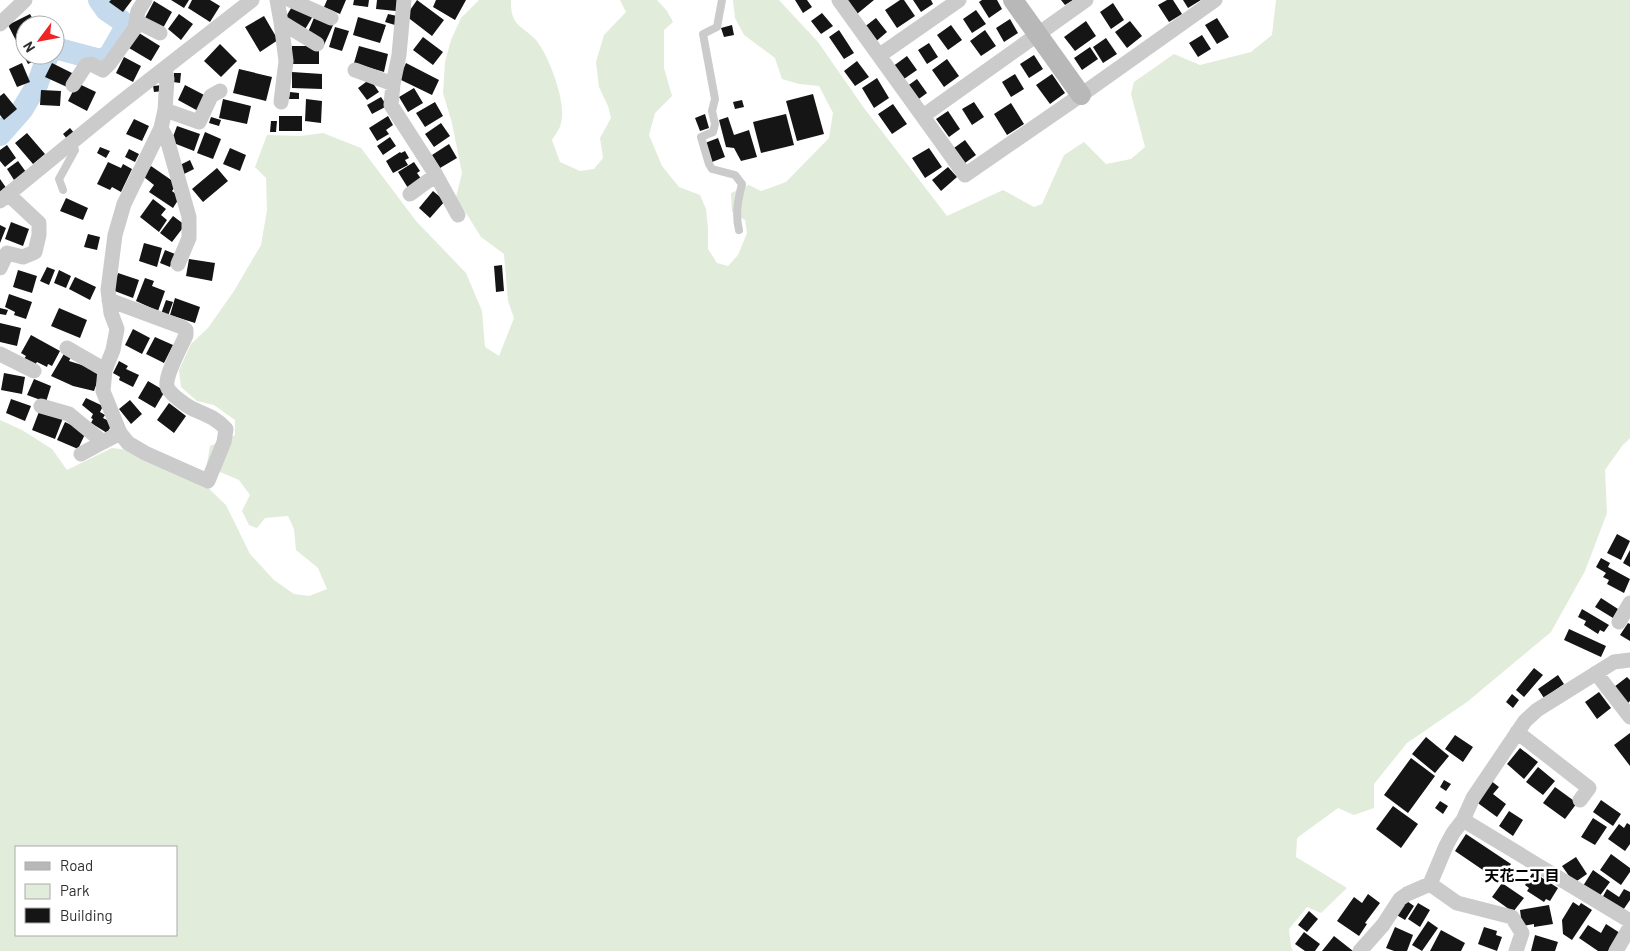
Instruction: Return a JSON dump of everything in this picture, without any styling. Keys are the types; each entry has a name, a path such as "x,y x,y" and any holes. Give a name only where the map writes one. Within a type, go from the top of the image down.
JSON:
{"street":[{"path":"0,24 25,0"},
{"path":"72,86 86,66 92,64 108,74 110,63 134,28 138,11 145,0"},
{"path":"277,0 286,61 281,102"},
{"path":"290,0 331,18"},
{"path":"404,0 399,55 392,84 391,105 436,175 458,216"},
{"path":"838,0 880,55 965,175 1215,0"},
{"path":"880,55 959,0"},
{"path":"1013,0 1081,95"},
{"path":"923,116 1086,0"},
{"path":"0,268 7,253 23,257 35,252 39,235 39,223 4,198 244,2"},
{"path":"136,21 160,33"},
{"path":"281,22 317,44"},
{"path":"109,300 186,330 186,336 171,368 167,386 170,392 188,407 218,421 226,429 224,442 208,480 145,453 128,443 120,433 103,391 105,370 113,350 117,329 111,313 109,300 108,290 115,235 124,204 161,128 165,110 167,79 165,68"},
{"path":"355,70 392,84"},
{"path":"165,110 199,122 211,96 220,91"},
{"path":"161,128 167,139 189,217 189,238 178,264"},
{"path":"410,194 436,175"},
{"path":"67,348 105,370"},
{"path":"3,358 34,371"},
{"path":"41,406 70,414 103,442"},
{"path":"81,454 120,433"},
{"path":"1619,622 1630,603"},
{"path":"1360,951 1383,925 1400,899 1430,884 1449,840 1463,820 1473,798 1525,721 1537,710 1614,662 1630,660"},
{"path":"1596,673 1630,717"},
{"path":"1517,732 1589,788 1580,800"},
{"path":"1463,820 1629,918 1616,951"},
{"path":"1430,884 1457,904 1512,917 1522,933 1516,951"}],"lane":[{"path":"722,0 717,27 703,34 715,99 712,111 715,124 713,132 701,137 712,168 735,175 740,179 742,184 736,218 739,230"},
{"path":"63,190 59,179 75,150 72,142"}],"green space":[{"path":"479,0 511,0 511,9 515,20 541,47 556,80 562,114 560,127 552,140 560,162 580,171 594,169 603,158 600,138 611,118 608,106 599,87 596,62 604,35 626,12 620,0 657,0 667,11 673,22 664,30 664,68 672,96 655,113 649,135 662,166 679,187 700,195 706,209 708,249 717,263 728,266 738,255 747,233 745,220 732,212 731,193 749,185 761,191 786,182 829,138 833,113 819,86 799,84 782,79 775,58 744,35 735,18 733,0 779,0 818,42 864,108 947,216 1003,190 1034,207 1042,204 1064,155 1084,142 1106,164 1131,159 1145,147 1131,94 1134,82 1174,54 1200,65 1251,52 1272,35 1276,0 1630,0 1630,438 1605,470 1607,513 1585,571 1551,632 1467,702 1407,743 1374,784 1374,808 1354,815 1338,808 1297,838 1296,857 1347,888 1321,913 1307,907 1289,929 1293,951 0,951 0,420 22,430 52,449 67,470 112,448 129,450 206,486 226,505 250,554 274,580 294,594 309,596 327,589 318,568 296,550 294,529 288,516 265,518 257,528 249,525 242,511 250,495 239,480 207,464 210,446 235,435 235,420 214,405 197,401 181,387 179,370 191,344 208,328 234,291 261,245 267,210 266,178 255,167 267,135 301,136 323,133 361,148 416,221 466,273 482,311 485,347 499,356 514,318 508,301 504,254 481,237 456,197 462,173 452,123 443,93 445,62 451,40 461,18"}],"building":[{"path":"111,0 132,0 123,12 109,2"},
{"path":"171,0 189,0 184,8"},
{"path":"192,0 210,0 220,6 210,22 188,8"},
{"path":"327,0 346,0 340,14 324,7"},
{"path":"354,0 369,0 368,7 353,5"},
{"path":"377,0 397,0 396,11 376,9"},
{"path":"417,0 444,20 432,36 406,16"},
{"path":"436,0 466,0 455,20 433,7"},
{"path":"795,0 807,0 812,7 803,13"},
{"path":"847,0 874,0 857,14"},
{"path":"900,0 904,0 915,16 897,28 885,10"},
{"path":"913,0 931,0 933,4 921,12"},
{"path":"982,0 997,0 1002,9 989,18 979,2"},
{"path":"1061,0 1073,0 1065,5"},
{"path":"1167,0 1173,0 1182,14 1169,22 1158,5"},
{"path":"1183,0 1201,0 1188,8"},
{"path":"154,1 172,12 163,28 145,18"},
{"path":"1113,3 1124,20 1111,29 1100,12"},
{"path":"293,5 313,16 304,31 284,20"},
{"path":"976,10 986,24 972,33 963,19"},
{"path":"316,13 335,21 324,45 306,37"},
{"path":"822,13 833,26 821,34 811,21"},
{"path":"179,14 193,24 181,40 168,29"},
{"path":"388,14 397,16 395,25 385,22"},
{"path":"264,16 278,40 260,52 245,27"},
{"path":"358,17 386,25 380,43 353,35"},
{"path":"876,18 887,32 874,43 863,28"},
{"path":"1217,18 1229,37 1217,44 1205,25"},
{"path":"1010,19 1018,33 1004,42 996,28"},
{"path":"1086,21 1096,36 1075,51 1064,37"},
{"path":"1130,21 1142,36 1127,48 1115,32"},
{"path":"15,22 15,39 8,25"},
{"path":"732,25 734,35 724,37 721,28"},
{"path":"951,25 962,40 948,50 937,35"},
{"path":"335,27 349,31 342,51 329,47"},
{"path":"839,30 854,53 844,59 829,37"},
{"path":"985,30 996,46 981,56 970,41"},
{"path":"139,33 160,46 151,61 129,48"},
{"path":"1202,35 1211,49 1198,57 1189,43"},
{"path":"423,37 443,52 433,65 413,50"},
{"path":"1106,38 1117,54 1103,63 1093,47"},
{"path":"929,43 938,57 927,64 918,50"},
{"path":"220,44 237,61 221,77 204,61"},
{"path":"292,46 319,46 319,64 291,64"},
{"path":"359,46 388,54 384,72 354,63"},
{"path":"1090,47 1098,59 1082,70 1074,58"},
{"path":"1034,55 1043,69 1029,78 1020,64"},
{"path":"907,56 917,70 901,81 892,67"},
{"path":"124,57 141,66 133,82 116,73"},
{"path":"947,59 959,76 944,87 932,70"},
{"path":"857,61 869,77 855,86 844,71"},
{"path":"406,63 439,80 432,95 399,79"},
{"path":"23,65 30,82 17,87 9,69"},
{"path":"51,65 56,65 74,74 67,87 45,77"},
{"path":"239,69 272,77 266,101 233,93"},
{"path":"292,72 322,74 322,89 292,88"},
{"path":"174,73 181,73 180,83 173,82"},
{"path":"1015,74 1024,89 1011,97 1002,82"},
{"path":"1052,74 1065,93 1050,104 1036,85"},
{"path":"877,78 889,98 874,108 862,88"},
{"path":"370,79 379,92 367,100 358,88"},
{"path":"917,79 927,93 916,101 906,87"},
{"path":"77,83 96,92 87,111 68,101"},
{"path":"163,85 163,91 154,92 153,86"},
{"path":"185,85 208,97 200,112 178,100"},
{"path":"414,88 423,103 408,112 399,97"},
{"path":"41,90 61,91 60,106 40,105"},
{"path":"290,92 299,93 299,99 289,99"},
{"path":"4,93 17,109 4,120 0,115 0,96"},
{"path":"813,94 824,134 797,141 786,101"},
{"path":"381,97 387,106 372,114 367,105"},
{"path":"223,99 251,106 247,124 219,118"},
{"path":"306,99 322,101 321,123 305,121"},
{"path":"742,100 744,107 735,109 733,102"},
{"path":"435,102 443,116 425,127 416,113"},
{"path":"974,102 984,117 972,125 962,109"},
{"path":"1011,103 1024,124 1007,135 994,114"},
{"path":"893,104 907,124 892,134 878,114"},
{"path":"948,111 960,129 949,137 936,119"},
{"path":"705,114 709,128 700,131 695,118"},
{"path":"786,114 794,145 761,153 753,122"},
{"path":"279,116 302,116 302,131 279,131"},
{"path":"388,116 393,125 386,130 389,134 377,141 369,128"},
{"path":"211,117 221,120 219,126 209,123"},
{"path":"728,117 734,135 749,130 757,157 741,161 734,148 726,147 719,120"},
{"path":"134,119 149,126 142,141 126,134"},
{"path":"271,121 277,121 276,132 270,132"},
{"path":"441,123 450,136 434,147 425,134"},
{"path":"177,126 200,134 194,151 171,142"},
{"path":"70,128 75,134 68,140 63,134"},
{"path":"205,132 221,139 213,159 197,153"},
{"path":"27,133 45,154 33,164 15,143"},
{"path":"390,137 396,146 383,155 377,146"},
{"path":"718,138 725,157 712,162 705,143"},
{"path":"965,140 976,155 965,163 954,148"},
{"path":"449,144 457,158 440,168 432,155"},
{"path":"7,145 16,158 5,167 0,161 0,150"},
{"path":"100,147 110,151 106,158 97,153"},
{"path":"230,148 246,155 240,171 223,164"},
{"path":"929,148 942,167 925,178 912,158"},
{"path":"129,149 139,154 135,162 125,157"},
{"path":"405,151 409,158 405,160 408,165 393,173 386,161"},
{"path":"190,160 194,169 184,174 180,165"},
{"path":"18,161 26,172 14,180 7,169"},
{"path":"108,162 121,168 123,164 132,169 121,192 112,187 110,190 97,184"},
{"path":"414,162 420,171 417,173 422,180 408,188 398,172"},
{"path":"151,166 177,184 172,191 180,197 173,208 149,192 154,185 144,177"},
{"path":"948,167 957,177 941,191 932,180"},
{"path":"217,168 228,181 203,202 192,189"},
{"path":"0,179 7,189 0,194"},
{"path":"433,191 445,201 430,218 419,208"},
{"path":"66,198 88,208 83,220 60,211"},
{"path":"153,199 166,209 161,215 167,220 159,232 140,217"},
{"path":"173,216 185,225 172,242 160,233"},
{"path":"11,222 29,229 23,246 5,239"},
{"path":"0,225 6,228 0,243"},
{"path":"88,234 100,237 97,250 84,247"},
{"path":"144,243 162,248 157,267 139,261"},
{"path":"165,250 175,254 170,267 160,263"},
{"path":"189,259 215,263 212,281 186,276"},
{"path":"502,265 504,291 496,292 494,266"},
{"path":"47,267 55,270 49,285 40,281"},
{"path":"18,270 37,276 32,293 13,287"},
{"path":"59,270 71,276 66,288 54,283"},
{"path":"118,273 139,280 133,298 112,290"},
{"path":"75,277 96,287 90,300 69,289"},
{"path":"145,278 154,281 152,286 165,291 158,311 136,301"},
{"path":"9,294 32,302 26,319 14,315 15,312 5,307"},
{"path":"175,298 200,307 195,323 170,315"},
{"path":"166,300 173,302 168,316 161,314"},
{"path":"0,308 8,310 6,315 0,314"},
{"path":"59,308 87,320 80,338 51,326"},
{"path":"0,323 21,328 17,346 0,342"},
{"path":"133,329 150,338 142,354 125,345"},
{"path":"31,335 60,351 52,366 48,364 47,367 37,362 35,365 24,359 26,356 21,353"},
{"path":"155,337 173,345 164,363 146,354"},
{"path":"65,352 72,355 69,361 101,371 94,391 73,386 51,376"},
{"path":"119,361 128,366 126,369 139,375 133,387 119,380 120,377 113,373"},
{"path":"4,373 25,377 22,394 1,390"},
{"path":"34,379 51,386 46,402 27,395"},
{"path":"148,381 165,391 155,408 138,398"},
{"path":"86,398 103,406 100,412 105,415 103,418 113,423 107,433 91,423 93,414 82,405"},
{"path":"11,399 31,406 25,421 6,413"},
{"path":"130,400 142,414 131,424 119,409"},
{"path":"169,403 186,416 174,433 157,420"},
{"path":"40,409 63,418 55,439 32,430"},
{"path":"65,422 86,432 78,449 57,440"},
{"path":"1617,534 1630,541 1621,560 1607,553"},
{"path":"1630,550 1630,567 1623,563"},
{"path":"1601,558 1610,563 1608,567 1630,579 1624,593 1607,584 1609,580 1603,577 1606,573 1596,567"},
{"path":"1601,598 1618,609 1613,618 1595,607"},
{"path":"1582,609 1609,625 1604,632 1600,630 1598,634 1584,625 1586,621 1578,617"},
{"path":"1628,623 1630,624 1630,641 1620,635"},
{"path":"1569,629 1606,646 1601,657 1564,640"},
{"path":"1534,668 1543,675 1524,697 1516,690"},
{"path":"1558,675 1564,684 1544,698 1538,689"},
{"path":"1627,677 1630,680 1630,701 1627,704 1614,687"},
{"path":"1599,692 1611,708 1597,719 1585,702"},
{"path":"1512,694 1519,700 1513,708 1506,702"},
{"path":"1630,733 1630,766 1614,745"},
{"path":"1455,735 1473,747 1463,762 1445,749"},
{"path":"1426,737 1449,756 1435,773 1412,754"},
{"path":"1520,748 1538,762 1524,779 1507,764"},
{"path":"1411,758 1435,776 1408,813 1384,795"},
{"path":"1538,767 1555,781 1543,795 1526,782"},
{"path":"1444,780 1451,784 1446,791 1440,787"},
{"path":"1490,780 1499,787 1493,794 1506,804 1497,817 1475,801"},
{"path":"1555,787 1577,803 1565,819 1543,803"},
{"path":"1601,800 1621,814 1613,826 1593,812"},
{"path":"1440,801 1448,806 1443,814 1435,808"},
{"path":"1393,806 1418,824 1401,848 1376,829"},
{"path":"1509,811 1523,820 1513,836 1499,826"},
{"path":"1593,818 1607,827 1595,845 1581,837"},
{"path":"1627,823 1630,825 1630,844 1625,851 1608,839 1619,824 1624,828"},
{"path":"1466,834 1511,864 1499,881 1455,851"},
{"path":"1611,854 1630,868 1630,872 1621,885 1600,870"},
{"path":"1576,857 1587,874 1574,883 1562,866"},
{"path":"1593,870 1610,882 1599,897 1583,886"},
{"path":"1533,872 1558,888 1550,901 1546,899 1544,902 1527,891 1529,888 1525,885"},
{"path":"1502,883 1524,898 1513,912 1492,897"},
{"path":"1607,889 1619,897 1624,889 1630,892 1630,900 1621,913 1601,900"},
{"path":"1368,894 1380,903 1365,923 1367,924 1359,936 1337,921 1354,897 1362,903"},
{"path":"1404,899 1414,906 1405,920 1395,914"},
{"path":"1573,902 1579,906 1581,903 1592,910 1572,940 1563,934 1562,920"},
{"path":"1418,903 1430,910 1420,927 1408,919"},
{"path":"1549,905 1553,924 1534,927 1534,924 1522,926 1520,910"},
{"path":"1309,911 1318,919 1307,932 1298,925"},
{"path":"1428,921 1438,928 1422,951 1412,945"},
{"path":"1606,924 1620,933 1608,951 1598,951 1579,938 1588,925 1601,933"},
{"path":"1395,927 1413,935 1407,951 1394,951 1386,948"},
{"path":"1484,927 1497,931 1496,935 1502,937 1497,951 1478,944"},
{"path":"1441,930 1465,943 1461,951 1430,951"},
{"path":"1304,932 1320,944 1315,951 1305,951 1295,944"},
{"path":"1535,935 1558,942 1555,951 1531,951"},
{"path":"1334,936 1353,951 1322,951"}],"waterway":[{"path":"65,51 100,60 109,56 124,30 122,21 106,10 99,0"},
{"path":"0,135 22,110 37,85 44,65"}],"district":[{"name":"天花二丁目","path":"1522,875"}]}
